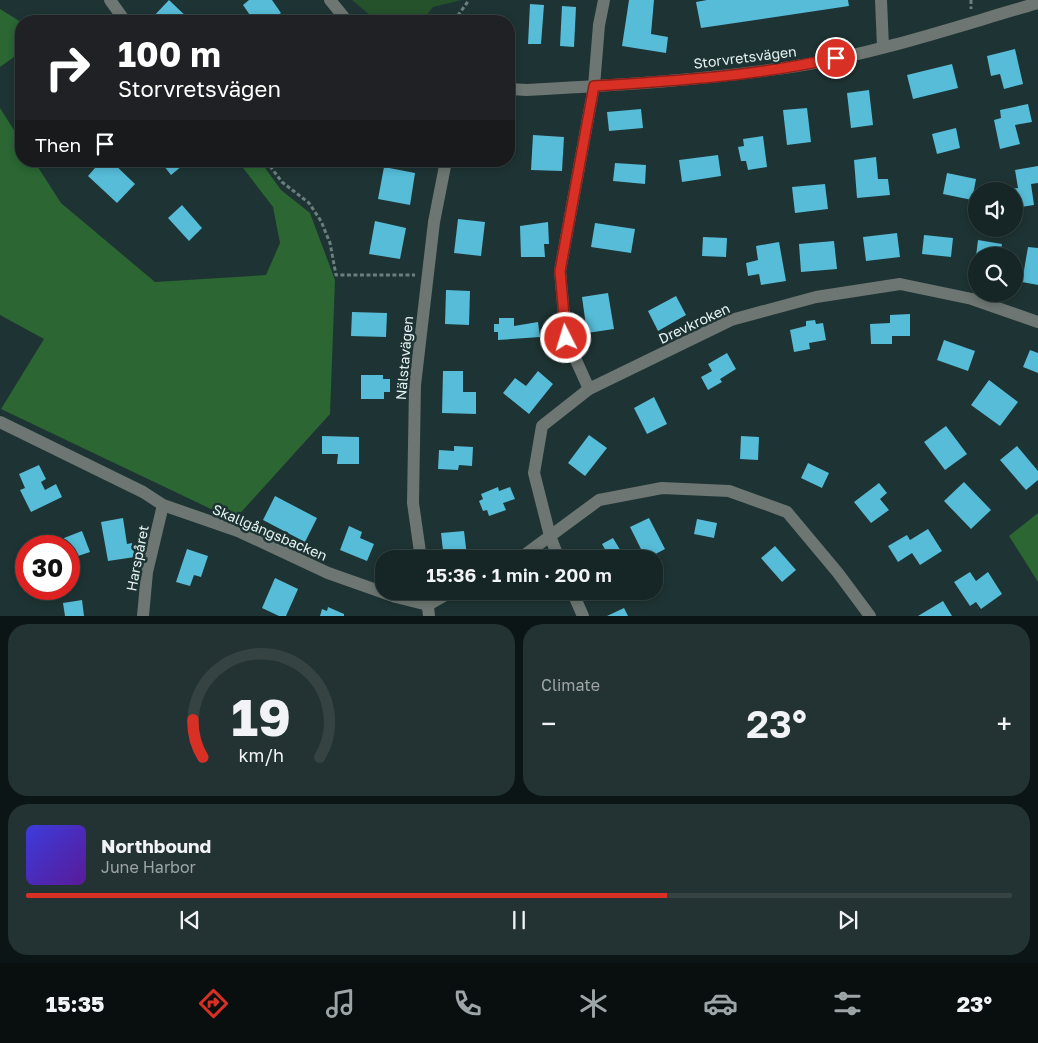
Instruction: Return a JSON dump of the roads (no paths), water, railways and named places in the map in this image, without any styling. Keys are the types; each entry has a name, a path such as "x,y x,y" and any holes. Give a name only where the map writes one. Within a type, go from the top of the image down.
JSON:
{"street":[{"path":"110,0 121,15"},
{"path":"330,0 342,15"},
{"path":"589,388 566,338 560,271 594,86 599,25 604,0"},
{"path":"880,0 882,47"},
{"name":"Storvretsvägen","path":"515,89 695,80 795,66 882,47 1038,3"},
{"name":"Nälstavägen","path":"420,550 413,503 414,385 434,222 445,167"},
{"name":"Drevkroken","path":"555,550 550,536 534,473 542,426 589,388 731,320 816,297 900,284 972,299 1038,322"},
{"name":"Skallgångsbacken","path":"0,422 143,492 163,506 238,531 328,573 429,610"},
{"path":"531,550 599,500 662,488 728,490 786,512 838,573 870,616"},
{"name":"Harspåret","path":"143,616 147,572 163,506"},
{"path":"429,610 441,600"},
{"path":"576,600 583,616"}]}
